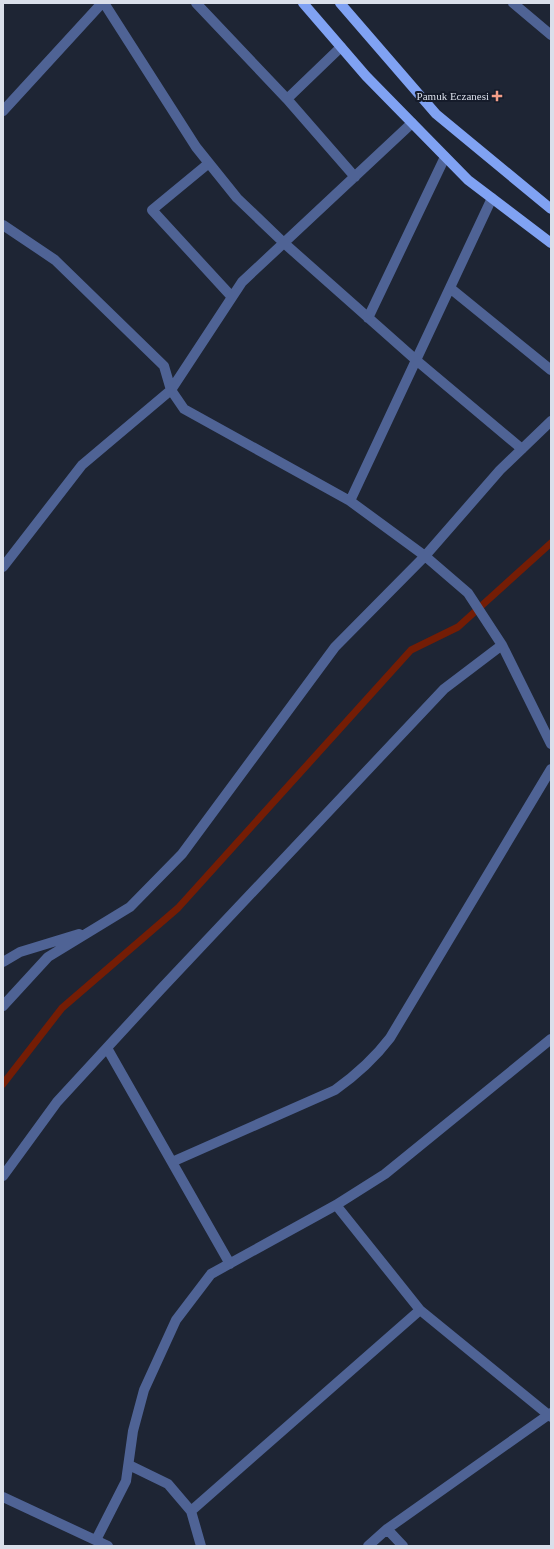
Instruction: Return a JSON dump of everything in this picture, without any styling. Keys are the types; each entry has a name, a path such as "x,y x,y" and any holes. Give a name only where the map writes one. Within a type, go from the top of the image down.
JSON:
{"main road":[{"path":"303,3 366,76 468,180 551,243"},
{"path":"340,3 436,114 551,209"}],"street":[{"path":"3,111 103,3 196,147 237,198 284,243 368,318 522,449"},
{"path":"196,3 287,99 355,177"},
{"path":"513,3 551,35"},
{"path":"287,99 341,47"},
{"path":"5,561 82,465 171,390 242,282 412,123"},
{"path":"368,318 445,157"},
{"path":"209,163 152,210 232,297"},
{"path":"350,501 492,198"},
{"path":"3,225 56,260 164,366 171,390 184,409 350,501 425,556 468,593 502,645 551,744"},
{"path":"450,288 551,370"},
{"path":"3,1006 48,957 130,907 182,854 334,647 425,556 500,470 551,421"},
{"path":"3,1176 57,1102 444,689 502,645"},
{"path":"172,1162 335,1090 370,1062 390,1038 551,769"},
{"path":"3,962 20,952 94,929"},
{"path":"96,1540 126,1481 133,1431 144,1390 176,1320 211,1274 336,1205 385,1174 551,1039"},
{"path":"107,1048 230,1264"},
{"path":"336,1205 420,1310 550,1415 387,1529 368,1546"},
{"path":"191,1511 420,1310"},
{"path":"129,1465 168,1484 191,1511 201,1546"},
{"path":"3,1497 108,1546"},
{"path":"387,1529 403,1546"}],"waterway":[{"path":"3,1084 62,1008 178,908 411,650 458,627 551,543"}],"place":[{"name":"Pamuk Eczanesi","path":"497,96"}]}
